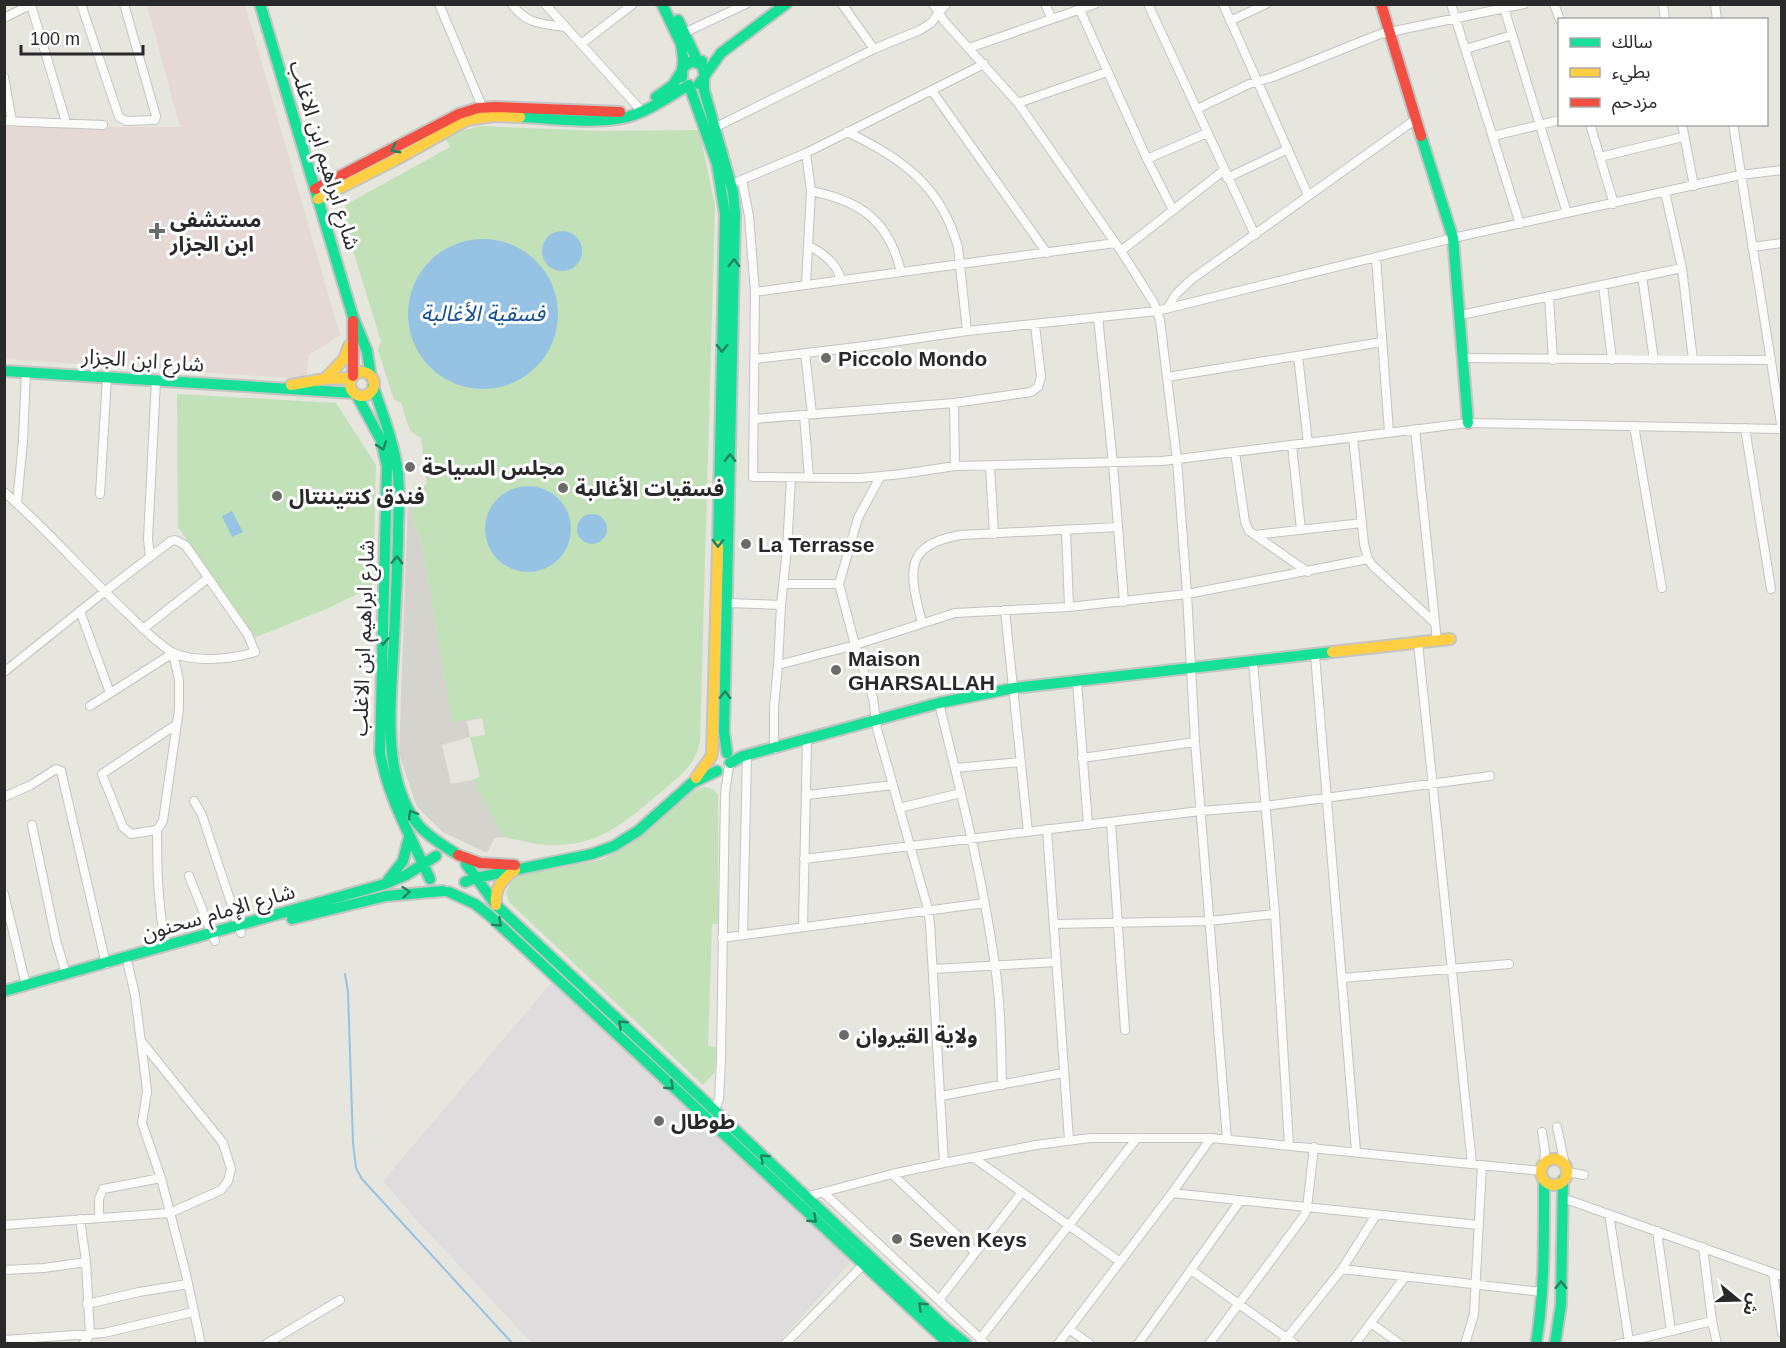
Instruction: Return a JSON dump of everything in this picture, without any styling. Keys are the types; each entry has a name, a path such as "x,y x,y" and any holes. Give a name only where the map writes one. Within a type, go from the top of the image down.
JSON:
{"street":[{"path":"81,4 119,117 126,121 153,120 156,116 124,4"},
{"name":"شارع ابراهيم ابن الاغلب","path":"260,4 353,317"},
{"path":"512,4 518,13 529,21 565,27"},
{"path":"545,4 638,107"},
{"path":"581,44 633,4"},
{"path":"662,4 678,37 683,58 681,70 683,80 689,85 707,130 735,214 724,732 729,759 725,794 721,1061 719,1099 711,1115"},
{"path":"670,4 698,62 704,69 704,90 716,127 727,185 714,742 711,756 712,767 717,771 725,794"},
{"path":"684,33 746,4"},
{"path":"317,194 392,162 458,124 484,112 621,112 638,107 673,85 688,62 698,62 721,53 786,4"},
{"path":"842,4 874,49"},
{"path":"933,4 944,21 1018,103 1121,251 1157,311 1177,460 1200,811 1227,1139"},
{"path":"716,127 874,49 926,27 946,4"},
{"path":"1045,4 1052,20"},
{"path":"969,48 1095,4"},
{"path":"1148,4 1254,235"},
{"path":"1223,4 1308,195"},
{"path":"1230,21 1266,4"},
{"path":"1381,4 1453,238 1468,423"},
{"path":"1451,4 1520,224"},
{"path":"1197,109 1249,84 1390,32 1524,4"},
{"path":"4,18 28,5 66,122"},
{"path":"443,6 484,112"},
{"path":"1504,8 1567,213"},
{"path":"1080,10 1147,159 1173,210"},
{"path":"1466,49 1512,35"},
{"path":"484,112 596,120 620,118 642,112 689,85 697,85 721,53"},
{"path":"727,185 806,153 984,64"},
{"path":"1018,103 1107,72"},
{"path":"4,77 8,121 103,125"},
{"path":"932,92 1047,253"},
{"path":"1167,309 1176,294 1192,279 1416,119"},
{"path":"1493,136 1558,120"},
{"path":"1591,126 1614,204"},
{"path":"1682,126 1694,186"},
{"path":"742,180 749,216 755,292 753,477 880,477 955,466 1113,464 1177,460 1468,423 1781,429 1733,126"},
{"path":"847,132 890,154 910,169 927,185 939,203 958,247 967,331"},
{"path":"1147,159 1207,134"},
{"path":"1600,157 1683,137"},
{"path":"1121,251 1173,210 1225,174 1288,149"},
{"path":"806,153 811,191 807,284"},
{"path":"755,358 967,331 1157,311 1453,238 1740,175 1782,170"},
{"path":"811,191 846,200 861,207 872,216 890,240 901,272"},
{"path":"1665,192 1682,268 1693,360"},
{"path":"755,292 1115,243"},
{"path":"1752,247 1782,243"},
{"path":"809,246 831,262 840,274 841,280"},
{"path":"1376,257 1389,432"},
{"path":"1461,315 1682,268"},
{"path":"1642,276 1654,360"},
{"path":"1603,285 1612,360"},
{"path":"1549,296 1553,360"},
{"path":"353,317 367,351 372,381 367,395 355,394 350,386 353,317"},
{"path":"1098,318 1124,602"},
{"path":"754,419 954,403 1035,390 1041,377 1035,325"},
{"path":"325,379 344,359 352,337"},
{"path":"1167,377 1382,342"},
{"path":"805,353 809,478"},
{"path":"1298,356 1308,443"},
{"path":"1463,358 1771,360"},
{"name":"شارع ابن الجزار","path":"4,371 279,387 355,394"},
{"path":"17,503 26,372"},
{"path":"352,377 360,373 372,381"},
{"path":"100,494 107,376"},
{"name":"شارع ابن الجزار","path":"279,387 352,377"},
{"path":"150,557 147,539 156,380"},
{"name":"شارع ابراهيم ابن الاغلب","path":"372,381 392,440 398,475 391,718 393,764 411,815 421,829 456,854"},
{"name":"شارع ابراهيم ابن الاغلب","path":"355,394 381,440 387,466 380,752 383,774 392,804 430,879"},
{"path":"954,403 955,466"},
{"path":"1634,426 1662,588"},
{"path":"1745,428 1771,589"},
{"path":"1415,429 1437,641"},
{"path":"1353,438 1368,559 1436,622"},
{"path":"1292,445 1301,530"},
{"path":"1235,452 1245,522 1249,531 1308,572"},
{"path":"990,466 994,534"},
{"path":"880,477 858,518 839,584 855,645 873,698 876,721 927,909 933,969 944,1163"},
{"path":"774,749 774,707 790,478"},
{"path":"4,492 17,503 104,592 143,629 174,652 204,659 237,657 255,652 248,635 185,545 180,542 171,542 104,592 4,672"},
{"path":"1255,535 1362,523"},
{"path":"922,623 912,578 914,565 923,548 943,538 962,535 1118,527"},
{"path":"1066,530 1069,607"},
{"path":"778,665 855,645 956,613 1069,607 1187,594 1368,559"},
{"path":"143,629 208,578"},
{"path":"783,584 839,584"},
{"path":"727,603 781,605"},
{"path":"1005,610 1028,832"},
{"path":"80,611 110,693"},
{"path":"729,759 774,749 939,703 1014,688 1450,639"},
{"path":"1418,643 1473,1164"},
{"path":"90,706 174,652"},
{"path":"166,946 157,877 157,830 163,821 180,694 174,652"},
{"path":"1315,655 1356,1151"},
{"path":"1253,662 1275,914 1289,1145"},
{"path":"1077,682 1088,825"},
{"path":"939,703 972,838 985,903 995,967 1002,1085"},
{"path":"157,830 135,835 125,830 102,774 106,769 177,724"},
{"path":"803,927 807,740"},
{"path":"1082,758 1195,742"},
{"path":"692,782 711,756 718,751 729,759"},
{"path":"744,935 745,755"},
{"path":"446,891 455,890 465,882 476,878 592,854 625,841 692,782 700,777 724,770 729,759"},
{"path":"955,768 1021,762"},
{"path":"4,797 31,785 56,769 61,771 106,964"},
{"path":"804,859 1200,811 1265,806 1490,776"},
{"path":"807,795 893,785"},
{"path":"899,808 961,793"},
{"path":"194,801 205,825 240,930"},
{"path":"1111,822 1125,1030"},
{"path":"32,825 56,940 66,974"},
{"path":"1047,830 1069,1140"},
{"path":"385,884 404,862 410,837"},
{"path":"537,864 480,862 448,852 436,856 429,866 430,879 433,885 475,904 489,915 711,1115"},
{"path":"456,854 496,905 789,1189 863,1265 949,1344"},
{"name":"شارع الإمام سحنون","path":"240,930 385,884 406,875 436,856"},
{"path":"465,882 466,864"},
{"path":"496,905 495,894 498,887 515,870"},
{"path":"189,876 214,937"},
{"name":"شارع الإمام سحنون","path":"4,998 128,965 214,937 381,895 412,891 446,891"},
{"path":"4,894 26,986"},
{"path":"722,938 985,903"},
{"path":"1054,924 1209,921 1275,914"},
{"name":"شارع الإمام سحنون","path":"4,991 166,946 214,937"},
{"path":"933,969 1056,962"},
{"path":"1342,978 1509,964"},
{"path":"128,965 147,1092 142,1123 161,1178 201,1344"},
{"path":"4,1225 170,1213 221,1190 228,1181 231,1169 223,1143 141,1041"},
{"path":"941,1096 1063,1073"},
{"path":"1555,1344 1560,1304 1565,1173 1557,1127"},
{"path":"1536,1344 1544,1262 1543,1172 1545,1151 1542,1132"},
{"path":"822,1192 983,1341 1137,1138"},
{"path":"1058,1344 1211,1138"},
{"path":"805,1197 892,1174 1069,1140 1211,1138 1314,1147 1543,1172 1554,1185 1565,1173"},
{"path":"1209,1344 1298,1226 1307,1208 1314,1147"},
{"path":"974,1158 1119,1261"},
{"path":"1543,1172 1554,1159 1565,1173 1584,1175"},
{"path":"1465,1344 1474,1314 1482,1165"},
{"path":"892,1174 975,1252"},
{"path":"99,1217 99,1199 103,1189 161,1178"},
{"path":"789,1189 805,1197 966,1344"},
{"path":"939,1300 1022,1192"},
{"path":"1172,1193 1478,1225"},
{"path":"1563,1198 1777,1274 1782,1332"},
{"path":"1138,1344 1240,1201"},
{"path":"1609,1214 1629,1341"},
{"path":"1284,1341 1341,1269 1376,1215"},
{"path":"80,1220 86,1262 90,1335 83,1344"},
{"path":"1657,1231 1671,1331"},
{"path":"1703,1247 1717,1344"},
{"path":"4,1270 44,1268 86,1262"},
{"path":"787,1343 863,1265"},
{"path":"1341,1269 1542,1292"},
{"path":"1191,1270 1239,1304 1284,1341 1295,1344"},
{"path":"1355,1344 1404,1277"},
{"path":"87,1304 188,1284"},
{"path":"266,1344 340,1300"},
{"path":"4,1340 56,1340 90,1335 193,1312"},
{"path":"1618,1344 1712,1321"},
{"path":"1371,1323 1400,1344"},
{"path":"1068,1329 1090,1344"}],"shaded area":[{"name":"مستشفى ابن الجزار","path":"147,5 245,5 340,335 309,355 306,379 5,359 4,127 180,127"},
{"path":"413,492 412,521 421,539 452,723 467,720 470,737 442,745 451,784 472,780 503,837 494,838 487,853 443,832 417,807 399,754 408,499"},
{"path":"553,981 851,1261 778,1343 532,1343 383,1181"}],"green space":[{"name":"فسقيات الأغالبة","path":"481,126 600,131 699,130 715,206 700,741 691,764 639,811 602,835 574,844 544,845 503,837 472,780 480,777 470,737 485,735 482,718 452,724 421,539 412,521 413,492 427,484 421,438 410,431 401,403 394,400 378,350 381,341 342,215 347,204 450,147 444,135"},
{"name":"فندق كنتيننتال","path":"177,394 336,403 376,465 373,586 331,607 254,638 178,527"},
{"path":"704,787 713,789 718,795 718,924 712,924 708,1046 716,1047 715,1072 703,1085 509,902 506,893 510,883 521,875 601,860 630,845 695,790"}],"water":[{"name":"فسقية الأغالبة","path":"562,231 570,232 576,237 581,243 581,259 576,265 570,270 562,271 554,270 548,265 543,259 542,251 543,243 548,237 554,232"},
{"name":"فسقية الأغالبة","path":"483,239 512,244 525,251 536,261 546,272 553,285 558,314 553,343 546,356 536,367 525,377 512,384 483,389 454,384 441,377 430,367 420,356 413,343 408,314 413,285 420,272 430,261 441,251 454,244"},
{"path":"528,486 552,493 564,505 571,529 564,553 552,565 528,572 504,565 492,553 485,529 492,505 504,493"},
{"path":"232,511 243,532 232,537 222,516"},
{"path":"592,514 603,518 607,529 603,540 592,544 581,540 577,529 581,518"}],"waterway":[{"path":"345,974 348,992 353,1143 356,1168 362,1179 513,1344"}],"traffic: fast":[{"path":"260,4 353,317 367,351 371,377"},
{"path":"662,4 681,44 682,77"},
{"path":"705,75 721,53 786,4"},
{"path":"678,20 698,62 702,61"},
{"path":"682,68 692,61 702,65 705,76 699,84"},
{"path":"656,97 673,85 681,72"},
{"path":"704,80 704,90 733,192 735,214 724,732 727,753"},
{"path":"520,117 588,121 627,117 651,107 689,85 717,164 725,214 718,546"},
{"path":"1421,136 1453,238 1468,423"},
{"path":"4,371 354,393"},
{"path":"373,386 391,440 399,482 390,720 393,764 405,804 416,822 439,843 455,853"},
{"path":"356,394 381,440 387,466 380,752 394,801 430,879"},
{"path":"730,763 743,756 939,703 1014,688 1332,652"},
{"path":"465,882 592,854 614,846 638,831 692,783 717,771"},
{"path":"388,880 403,861 409,837"},
{"path":"4,991 385,884 406,875 436,856"},
{"path":"466,864 496,905 945,1327 966,1344"},
{"path":"292,919 386,896 443,891"},
{"path":"449,892 475,904 489,915 949,1344"},
{"path":"1555,1344 1561,1304 1563,1180"},
{"path":"1536,1344 1544,1243 1544,1181"}],"traffic: slow":[{"path":"318,199 467,120 494,116 520,117"},
{"path":"325,379 344,359 349,346"},
{"path":"362,372 370,376 374,384 370,392 362,396 354,392 350,384 354,376 362,372"},
{"path":"291,385 325,379 352,378"},
{"path":"712,754 718,546"},
{"path":"1332,652 1450,639"},
{"path":"696,778 711,757"},
{"path":"496,905 496,894 500,885 515,870"},
{"path":"1554,1159 1563,1163 1567,1172 1563,1181 1554,1185 1545,1181 1541,1172 1545,1163 1554,1159"}],"traffic: jam":[{"path":"1381,4 1421,136"},
{"path":"315,189 459,114 478,108 620,112"},
{"path":"353,321 353,376"},
{"path":"458,855 480,863 515,865"}],"place":[{"name":"مستشفى ابن الجزار","path":"157,231"},
{"name":"Piccolo Mondo","path":"826,358"},
{"name":"مجلس السياحة","path":"410,467"},
{"name":"فسقيات الأغالبة","path":"563,488"},
{"name":"فندق كنتيننتال","path":"277,496"},
{"name":"La Terrasse","path":"746,544"},
{"name":"Maison GHARSALLAH","path":"836,670"},
{"name":"ولاية القيروان","path":"844,1035"},
{"name":"طوطال","path":"659,1121"},
{"name":"Seven Keys","path":"897,1239"}]}
